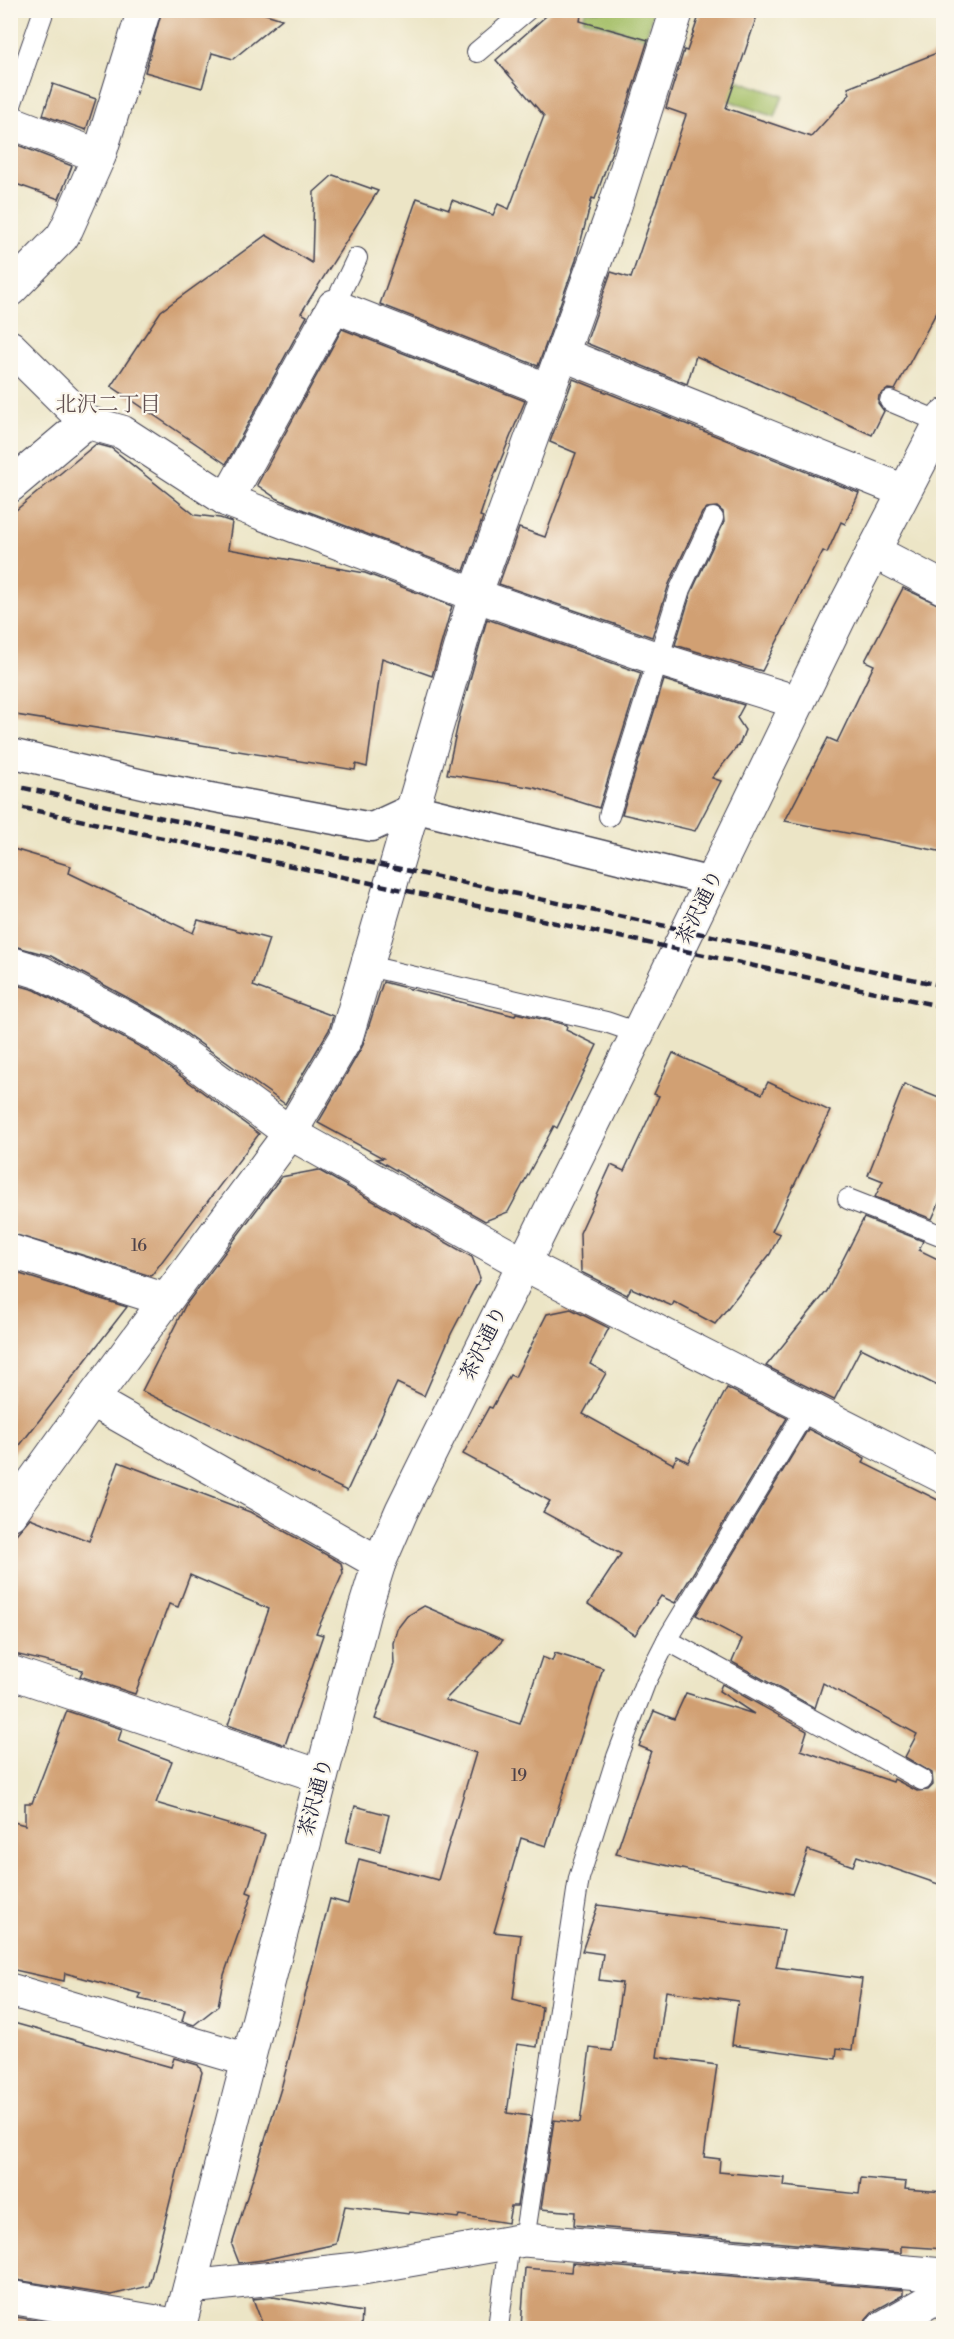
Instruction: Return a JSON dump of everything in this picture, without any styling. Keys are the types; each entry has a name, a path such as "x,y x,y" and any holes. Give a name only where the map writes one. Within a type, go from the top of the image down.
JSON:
{"street":[{"path":"10,290 62,237 99,156 144,10"},
{"path":"10,1514 290,1133 346,1038 475,595 615,206 677,10"},
{"path":"10,122 99,156"},
{"path":"228,500 334,306 548,390"},
{"path":"10,347 86,422 122,432 228,500 475,595 658,659 797,702"},
{"path":"562,354 904,491"},
{"name":"茶沢通り","path":"180,2327 320,1776 379,1563 522,1263 638,1033 797,702 942,419"},
{"path":"10,486 86,422"},
{"path":"873,551 944,588"},
{"path":"10,753 151,786 372,827 413,808 712,882"},
{"path":"10,963 42,973 154,1033 290,1133 522,1263 944,1476"},
{"path":"10,1251 166,1300"},
{"path":"92,1400 379,1563"},
{"path":"10,1671 320,1776"},
{"path":"10,1990 248,2060"},
{"path":"190,2286 357,2270 517,2242 944,2274"},
{"path":"882,2328 944,2293"},
{"path":"10,2297 48,2317 180,2327"}],"lane":[{"path":"10,108 44,10"},
{"path":"477,52 527,10"},
{"path":"334,306 357,258"},
{"path":"890,401 942,419"},
{"path":"609,816 680,588 713,518"},
{"path":"368,966 606,1023 638,1033"},
{"path":"848,1199 940,1235 944,1232"},
{"path":"498,2328 517,2242 579,1878 617,1757 645,1683 667,1640 807,1408"},
{"path":"667,1640 922,1780"}],"green space":[{"path":"648,10 653,12 646,38 583,19 585,11"},
{"path":"734,79 783,96 775,117 727,100"}],"building":[{"path":"162,10 253,10 282,19 233,59 212,53 202,88 145,72"},
{"path":"553,10 582,10 580,21 648,40 595,199 592,198 576,260 538,366 380,304 417,198 449,209 452,200 493,215 498,204 509,209 544,116 496,60"},
{"path":"701,10 759,10 726,108 811,137 850,94 848,88 944,50 944,298 895,390 888,389 879,396 878,403 884,411 872,435 696,356 687,384 586,343 611,272 631,278 686,115 666,108 684,50 687,51"},
{"path":"53,84 96,99 86,130 43,115"},
{"path":"10,142 72,166 59,199 10,182"},
{"path":"333,175 378,191 301,313 307,316 226,464 111,386 161,311 266,235 312,263 314,192"},
{"path":"342,329 525,401 490,486 480,516 483,517 464,571 304,510 276,498 257,485"},
{"path":"573,379 859,493 845,524 841,522 827,553 823,551 762,671 675,645 691,593 724,522 723,512 717,507 707,508 702,513 669,584 652,637 499,584 519,528 545,537 576,453 550,442"},
{"path":"96,444 111,448 195,515 232,522 228,549 365,573 452,606 432,676 382,658 367,767 356,764 355,770 10,714 10,515"},
{"path":"903,588 944,607 944,852 785,821 828,738 837,742 874,665 865,661"},
{"path":"487,619 641,673 599,808 535,788 447,774 460,715"},
{"path":"664,680 744,705 737,718 745,730 740,743 712,778 721,781 695,831 622,814"},
{"path":"10,848 71,866 69,873 193,933 198,920 269,939 253,986 333,1016 329,1030 285,1104 163,1017 51,956 10,945"},
{"path":"383,982 515,1016 516,1013 567,1025 566,1030 597,1045 557,1128 554,1126 508,1212 485,1221 376,1159 383,1158 318,1123 362,1047"},
{"path":"10,983 35,990 144,1049 259,1134 151,1276 10,1233"},
{"path":"673,1053 762,1094 768,1082 830,1111 772,1231 780,1234 770,1254 715,1324 674,1302 672,1306 631,1288 627,1295 581,1272 580,1233 611,1165 624,1171 659,1096 654,1094"},
{"path":"904,1084 944,1100 944,1192 932,1219 875,1197 883,1181 868,1175"},
{"path":"318,1170 472,1257 480,1278 451,1334 424,1396 397,1383 347,1491 142,1391 185,1306 281,1177"},
{"path":"864,1218 923,1241 919,1250 944,1262 944,1389 861,1348 834,1400 766,1366 827,1291"},
{"path":"10,1271 127,1307 10,1458"},
{"path":"571,1309 609,1328 590,1364 606,1373 583,1414 673,1464 677,1456 688,1462 727,1388 787,1418 675,1603 661,1596 635,1635 588,1604 621,1554 543,1512 550,1501 463,1454 510,1375 515,1377 547,1314"},
{"path":"808,1429 865,1458 863,1463 944,1503 944,1886 857,1856 853,1866 808,1850 792,1894 616,1854 651,1751 639,1746 654,1711 674,1719 686,1693 754,1714 719,1691 722,1684 807,1731 801,1750 893,1782 894,1779 917,1791 928,1790 933,1785 932,1773 905,1757 917,1734 823,1683 815,1708 732,1662 742,1639 696,1615"},
{"path":"119,1462 250,1512 341,1563 343,1573 316,1633 323,1635 285,1745 228,1725 269,1609 190,1575 178,1607 169,1604 135,1694 80,1676 83,1670 10,1653 10,1541 30,1518 89,1541"},
{"path":"424,1606 503,1640 445,1700 520,1724 542,1657 552,1661 555,1653 603,1668 546,1846 521,1838 494,1932 521,1935 513,1999 542,2007 537,2047 517,2044 507,2113 531,2116 517,2206 511,2206 508,2223 459,2215 458,2218 345,2206 336,2244 239,2263 232,2245 282,2085 330,1899 348,1904 359,1859 438,1880 476,1753 375,1719 394,1664 393,1643 397,1629 407,1616"},
{"path":"67,1711 122,1729 118,1741 172,1761 156,1803 265,1835 247,1892 252,1894 224,1975 218,2006 194,2025 182,2021 185,2010 139,1999 141,1994 65,1973 64,1981 10,1969 10,1821 25,1825 25,1803 32,1803"},
{"path":"355,1806 389,1815 380,1851 346,1842"},
{"path":"598,1905 784,1930 776,1967 862,1979 852,2050 837,2048 836,2059 732,2045 738,2001 666,1991 657,2057 717,2065 704,2157 720,2159 719,2172 785,2178 784,2186 859,2194 861,2178 906,2182 905,2189 944,2192 944,2249 901,2246 901,2253 574,2225 575,2212 541,2209 554,2120 580,2123 590,2048 612,2051 622,1983 599,1980 603,1954 582,1951"},
{"path":"10,2022 171,2067 174,2058 198,2065 202,2072 149,2286 111,2295 10,2279"},
{"path":"572,2263 903,2290 903,2295 872,2312 863,2328 521,2328 525,2268 571,2272"},
{"path":"273,2297 362,2312 361,2328 264,2328 253,2299"},
{"path":"10,2316 83,2328 10,2328"}],"railway":[{"path":"10,785 944,986"},
{"path":"10,805 944,1007"}],"district":[{"name":"北沢二丁目","path":"108,404"}]}
